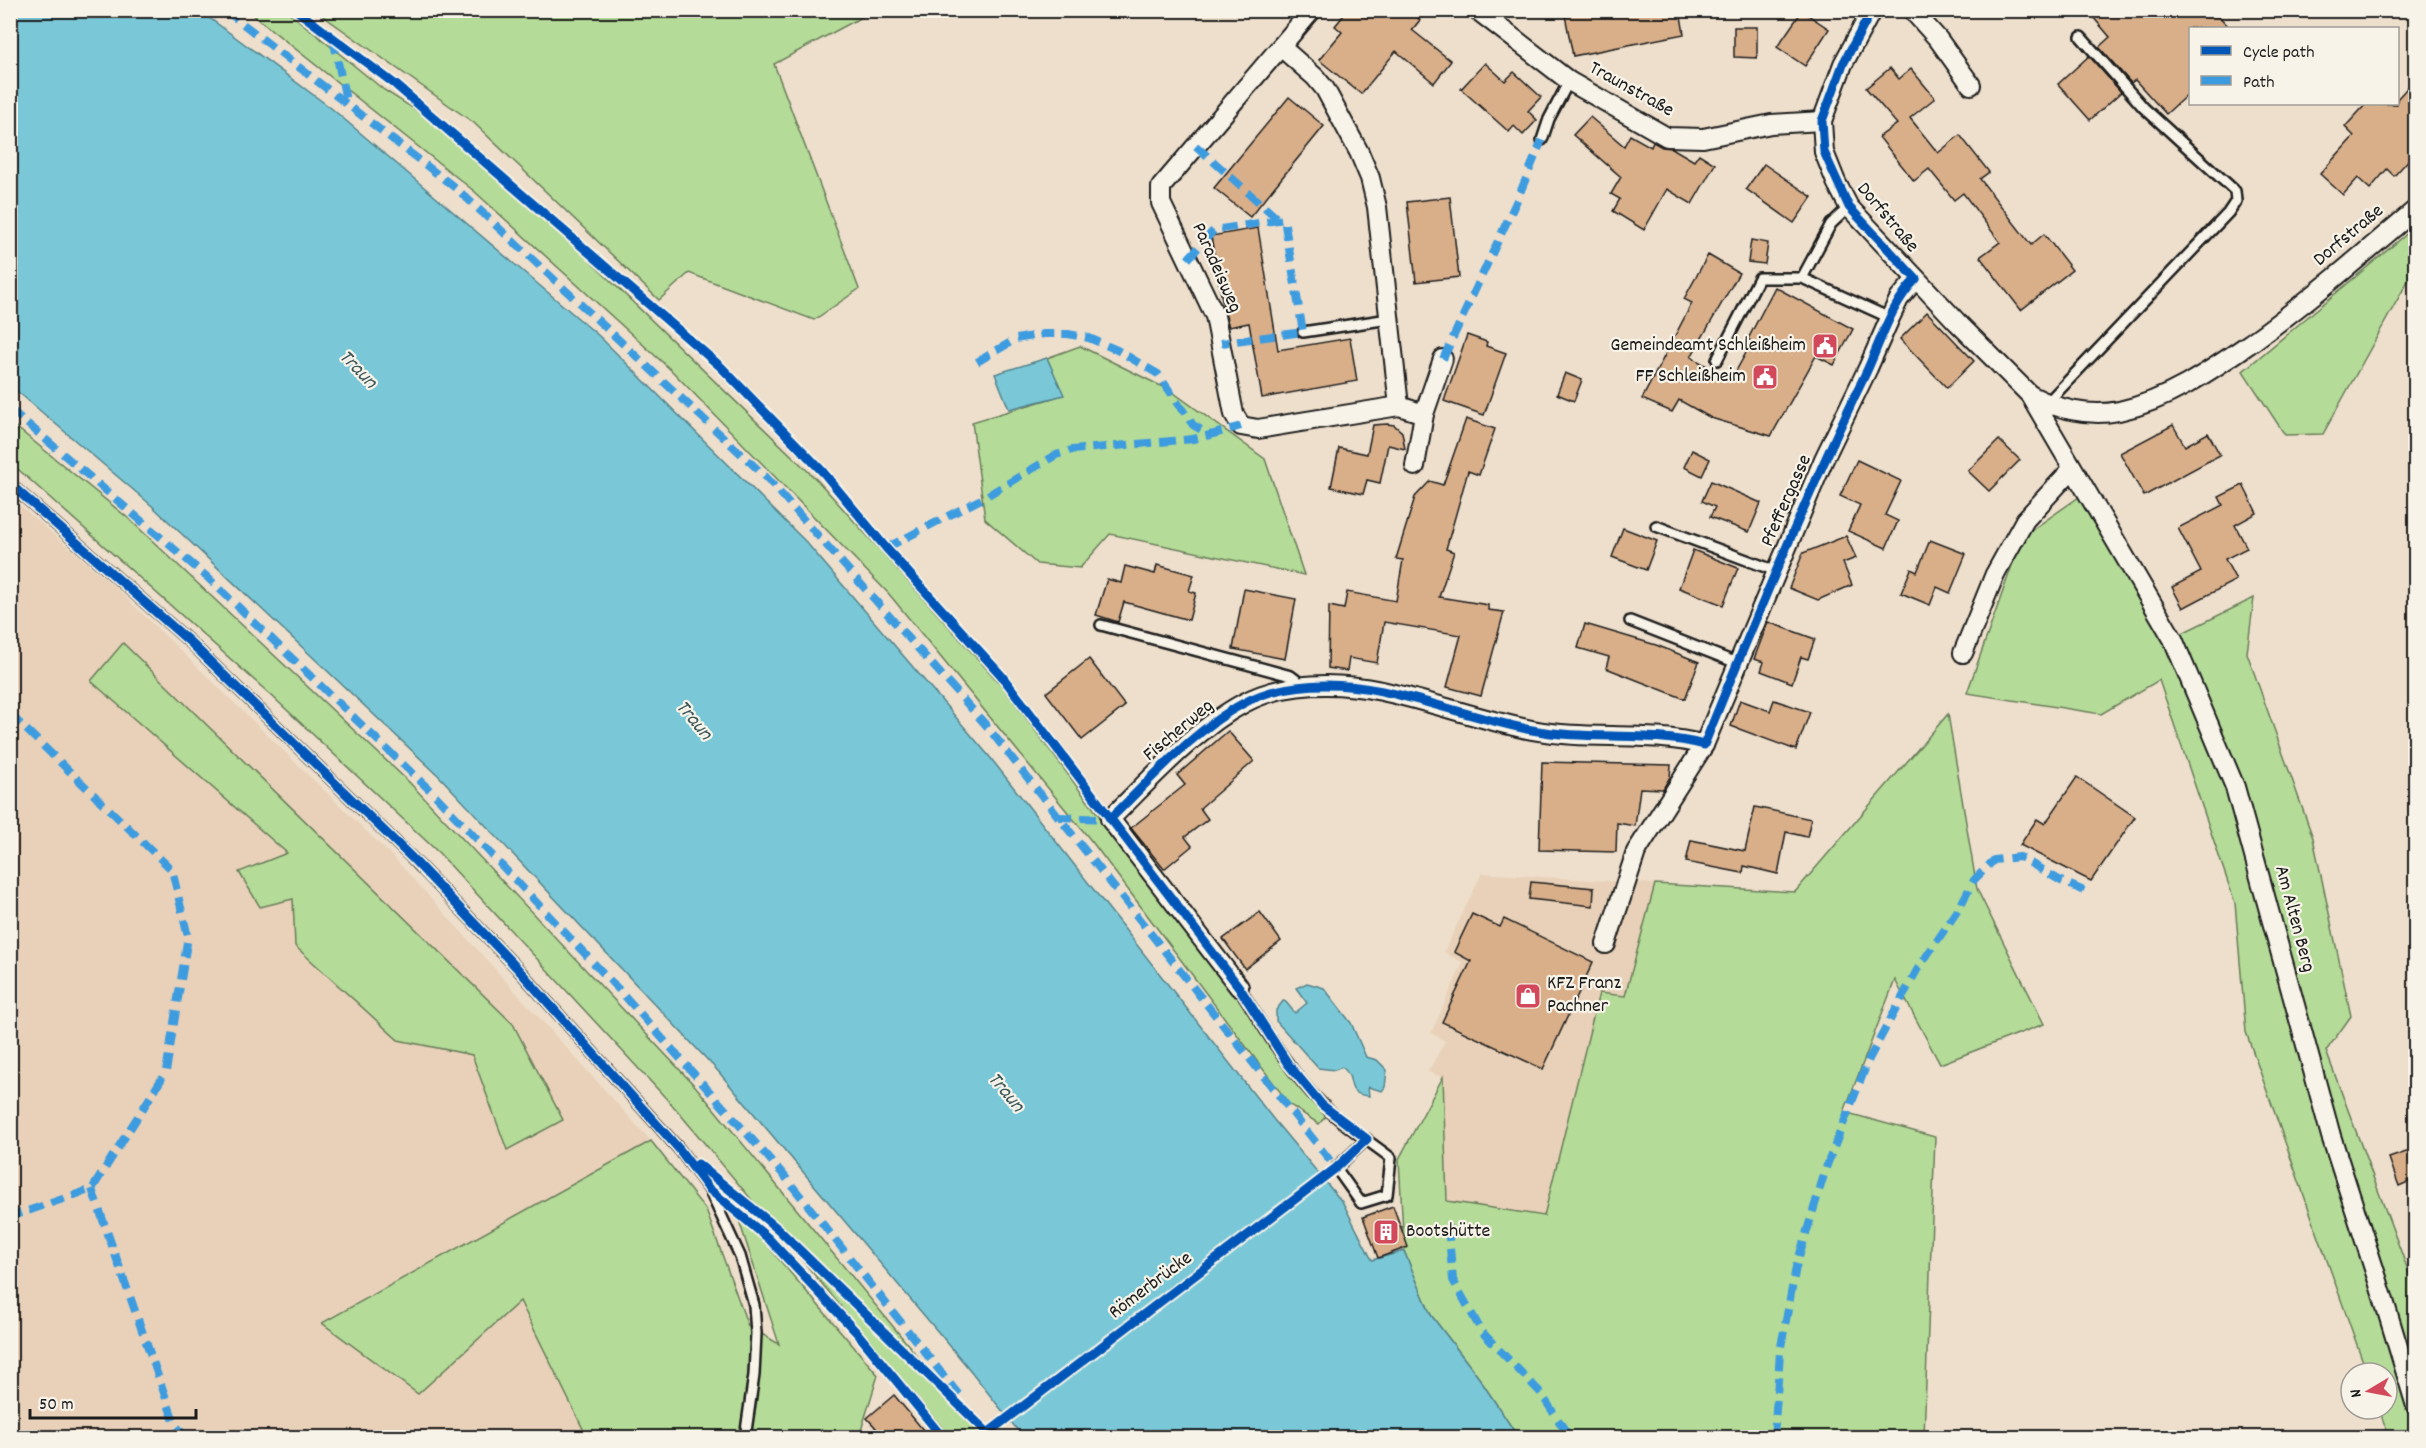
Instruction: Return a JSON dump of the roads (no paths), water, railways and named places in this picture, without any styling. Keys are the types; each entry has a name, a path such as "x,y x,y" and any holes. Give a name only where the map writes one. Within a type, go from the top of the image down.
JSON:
{"street":[{"name":"Paradeisweg","path":"1312,10 1161,187 1161,203 1215,316 1234,414 1241,426 1257,429 1399,406 1424,414"},
{"name":"Traunstraße","path":"1478,10 1569,81 1667,137 1703,138 1770,124 1822,121"},
{"name":"Dorfstraße","path":"1872,10 1843,64 1822,121 1824,152 1849,207 1916,279 2038,399 2082,412 2116,411 2161,398 2210,372 2284,319 2415,209"},
{"path":"1912,10 1938,39 1971,86"},
{"path":"1281,47 1324,88 1359,152 1370,178 1377,207 1399,406"},
{"name":"Pfeffergasse","path":"1606,944 1636,852 1704,745 1776,571 1890,318 1899,299 1916,279"},
{"path":"1415,466 1424,414 1443,359"},
{"name":"Am Alten Berg","path":"2038,399 2073,469 2173,639 2235,788 2331,1136 2415,1406"},
{"path":"1963,653 1995,574 2025,520 2073,469"},
{"name":"Fischerweg","path":"1239,987 1110,819 1182,750 1221,718 1245,702 1266,694 1304,686 1350,686 1381,691 1551,734 1673,739 1704,745"}],"lane":[{"path":"2038,399 2228,213 2236,201 2235,191 2144,108 2081,37"},
{"path":"1542,140 1549,119 1569,81"},
{"path":"1802,278 1831,224 1849,207"},
{"path":"1717,360 1759,278 1802,278 1890,318"},
{"path":"1303,332 1389,319"},
{"path":"10,484 190,642 412,858 517,968 679,1149 709,1189 741,1256 752,1296 756,1344 745,1437"},
{"path":"1656,526 1776,571"},
{"path":"1630,621 1737,663"},
{"name":"Fischerweg","path":"1101,625 1291,676 1304,686"},
{"path":"1239,987 1288,1064 1322,1105 1367,1139 1391,1158 1387,1195 1361,1203 1336,1168 1367,1139"}],"water":[{"name":"Traun","path":"11,10 200,11 331,108 599,336 806,542 989,756 1274,1120 1343,1203 1372,1260 1404,1251 1431,1315 1479,1378 1518,1437 1023,1437 966,1365 717,1070 439,776 151,505 11,386"},
{"path":"1047,358 1064,395 1009,409 995,374"},
{"path":"1307,983 1324,988 1351,1023 1366,1057 1377,1060 1387,1070 1385,1087 1382,1091 1368,1087 1369,1096 1361,1095 1353,1089 1347,1072 1342,1067 1335,1070 1318,1068 1276,1021 1276,1010 1284,1000 1295,1013 1307,1003 1296,988"}],"place":[{"name":"Gemeindeamt Schleißheim","path":"1825,346"},
{"name":"FF Schleißheim","path":"1765,377"},
{"name":"KFZ Franz Pachner","path":"1528,996"},
{"name":"Bootshütte","path":"1386,1232"}]}
